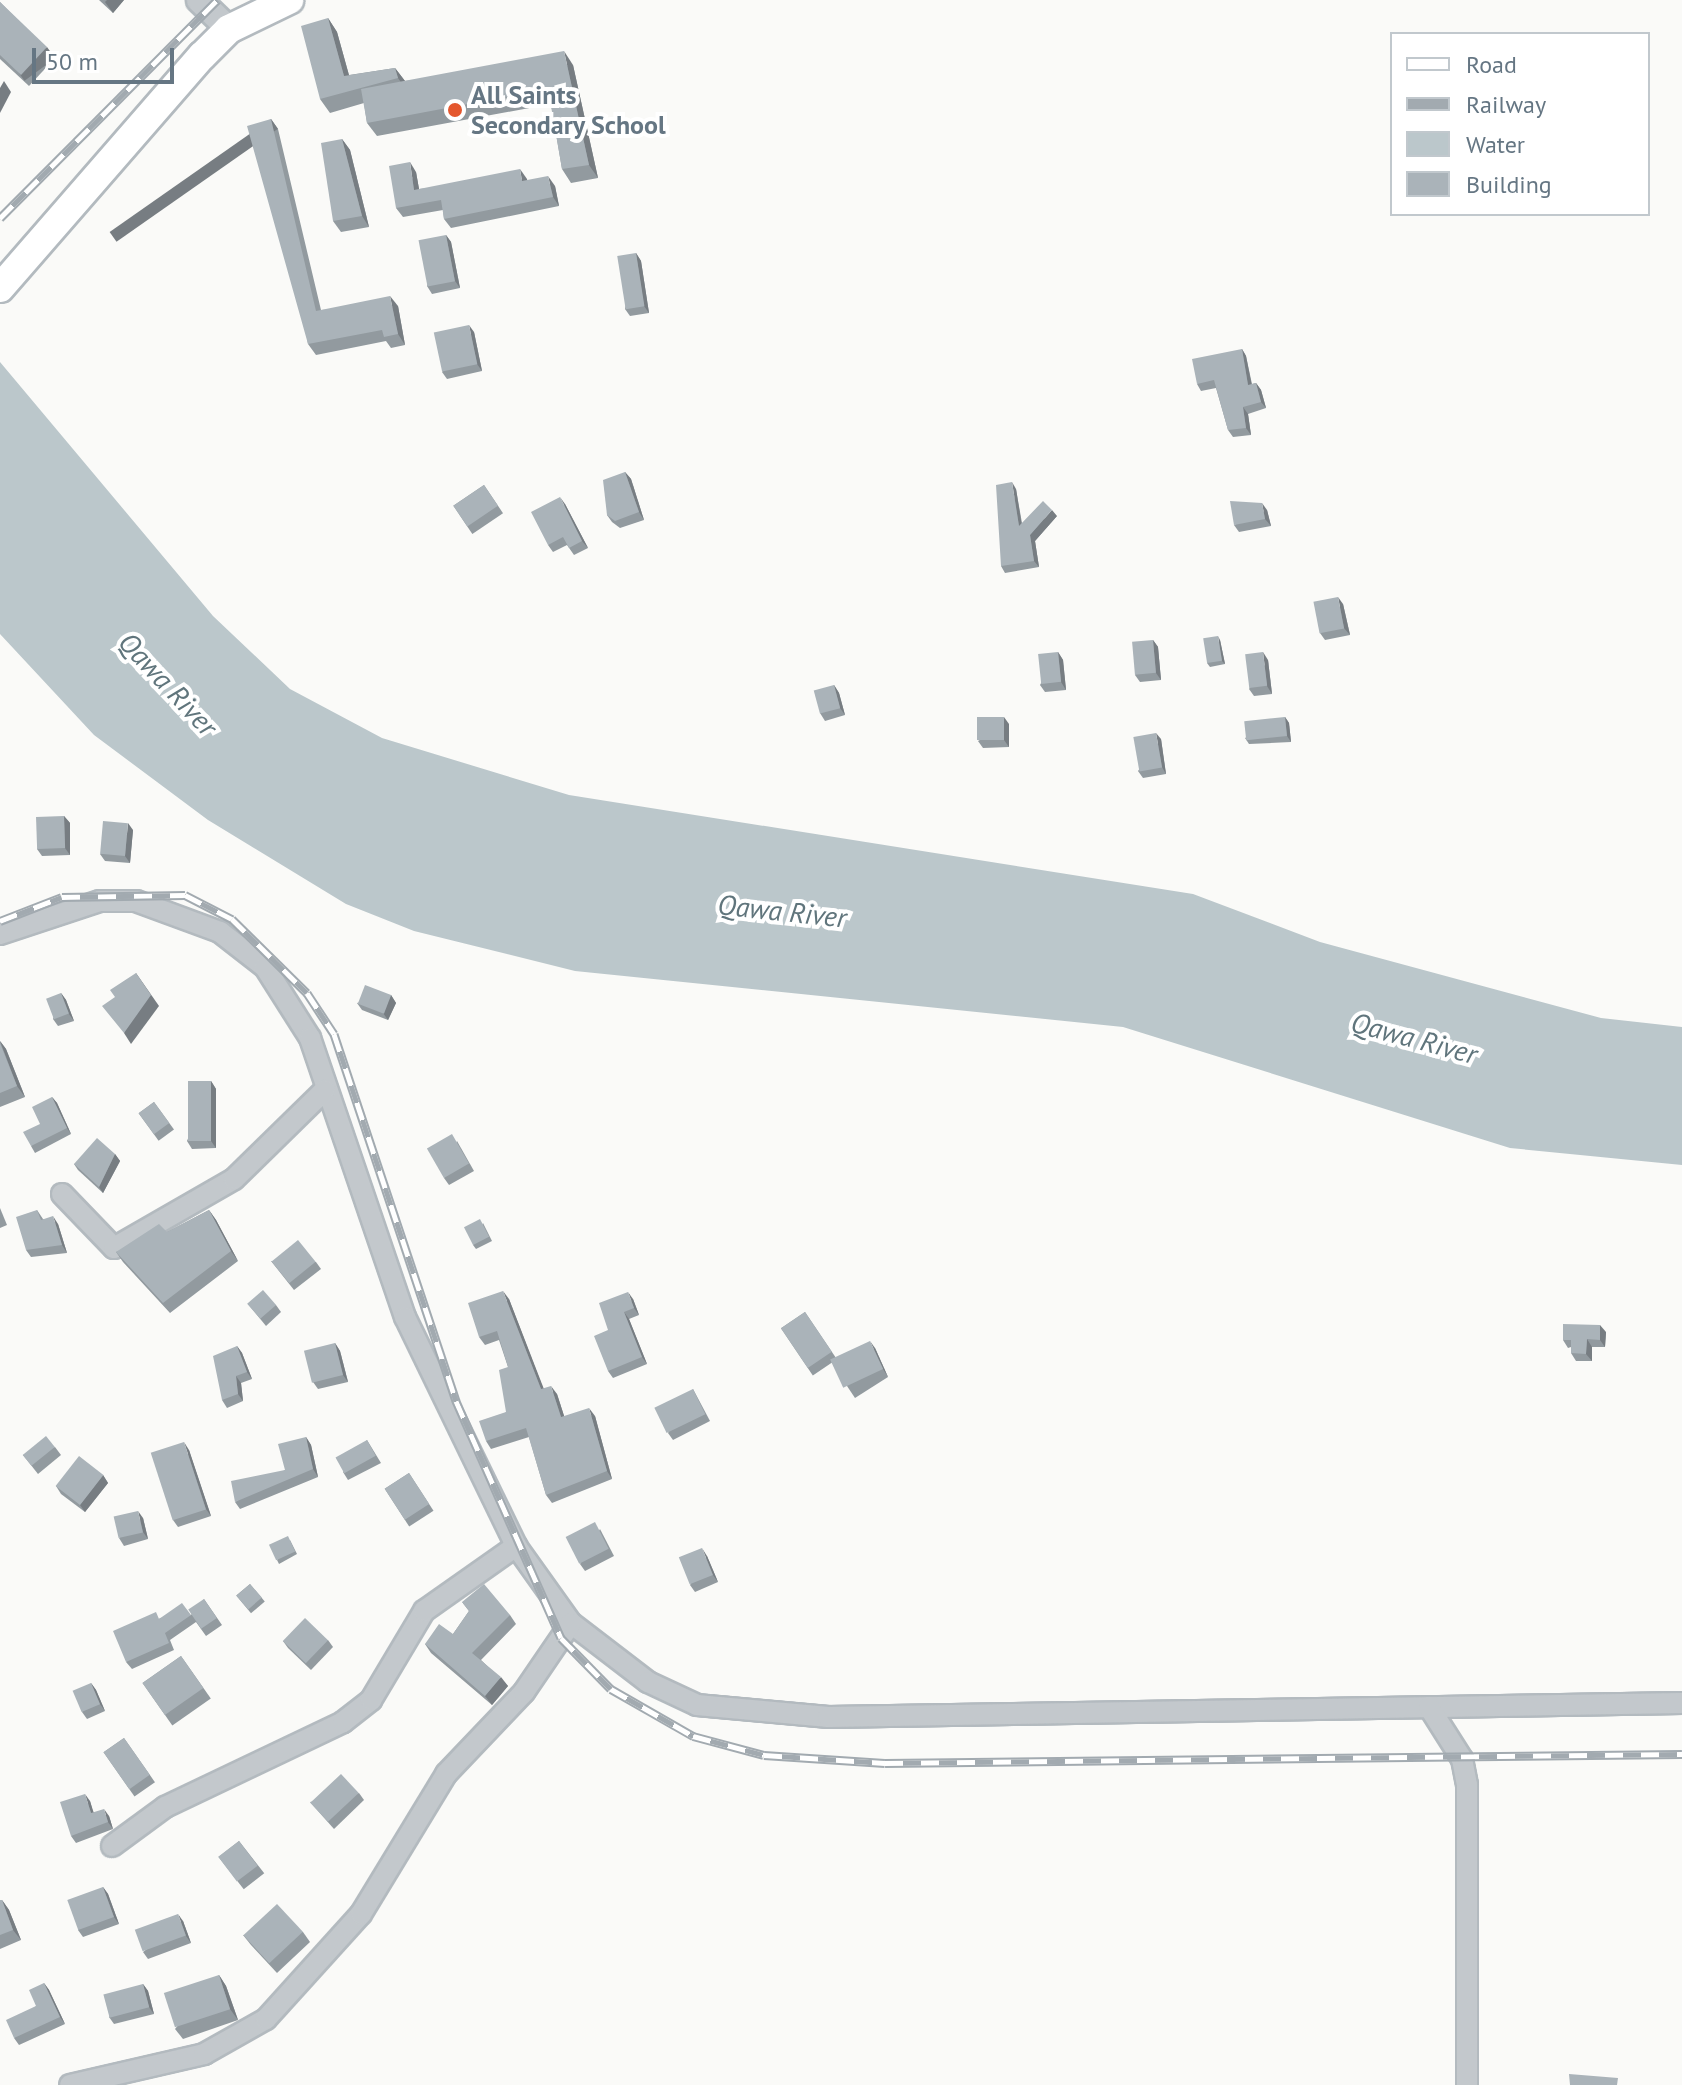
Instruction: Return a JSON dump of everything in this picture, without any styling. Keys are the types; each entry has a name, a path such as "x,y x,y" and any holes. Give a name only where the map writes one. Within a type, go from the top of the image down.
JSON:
{"main road":[{"path":"0,288 229,29 289,0"}],"street":[{"path":"199,0 229,29"},
{"path":"0,934 100,901 136,901 194,919 244,948 278,984 310,1038 325,1090 405,1317 516,1546 571,1623 648,1682 697,1705 763,1715 1682,1703"},
{"path":"62,1194 114,1248 234,1179 325,1090"},
{"path":"112,1846 165,1807 343,1722 371,1700 424,1611 516,1546"},
{"path":"70,2085 204,2054 275,2010 361,1914 446,1774 524,1692 571,1623"},
{"path":"1429,1707 1462,1759 1467,1785 1467,2085"}],"water":[{"name":"Qawa River","path":"0,362 213,616 290,689 382,738 569,795 1193,894 1320,942 1601,1018 1682,1027 1682,1165 1510,1148 1123,1027 575,971 414,931 346,904 208,820 94,735 0,634"}],"building":[{"path":"0,2 47,47 21,75 0,55"},
{"path":"328,18 344,76 395,68 398,78 320,99 301,26"},
{"path":"564,51 589,165 562,169 548,89 367,123 361,89"},
{"path":"271,119 316,311 390,296 398,334 384,337 382,330 308,344 247,126"},
{"path":"342,139 362,216 333,221 321,143"},
{"path":"410,162 414,190 520,169 522,181 548,176 553,197 444,219 441,200 396,208 389,166"},
{"path":"446,235 455,281 427,286 419,240"},
{"path":"636,253 644,306 626,309 617,256"},
{"path":"469,325 477,364 442,372 434,332"},
{"path":"1242,349 1248,385 1256,383 1261,402 1243,407 1246,428 1228,430 1214,380 1197,384 1192,359"},
{"path":"625,472 639,512 615,521 607,515 603,480"},
{"path":"1012,482 1019,526 1043,501 1052,510 1030,535 1034,561 1001,566 996,485"},
{"path":"484,485 498,506 467,526 453,506"},
{"path":"560,497 582,541 569,548 563,537 548,545 531,512"},
{"path":"1230,501 1262,503 1265,519 1234,525"},
{"path":"1338,597 1344,628 1320,633 1313,602"},
{"path":"1218,636 1222,661 1207,663 1203,638"},
{"path":"1153,640 1156,673 1135,675 1132,642"},
{"path":"1058,652 1061,682 1041,684 1038,654"},
{"path":"1263,652 1267,686 1249,688 1245,654"},
{"path":"834,685 840,708 820,714 814,690"},
{"path":"977,717 1004,717 1004,740 977,740"},
{"path":"1285,717 1287,736 1246,740 1244,721"},
{"path":"1156,733 1162,767 1139,771 1133,737"},
{"path":"64,816 65,848 37,849 36,817"},
{"path":"103,821 128,823 125,856 100,854"},
{"path":"136,973 151,995 124,1033 102,1006 115,997 110,990"},
{"path":"365,985 391,995 384,1014 358,1004"},
{"path":"61,993 69,1014 54,1019 46,999"},
{"path":"0,1043 17,1086 0,1093"},
{"path":"188,1081 211,1081 211,1141 188,1141"},
{"path":"52,1097 67,1128 31,1146 23,1132 40,1124 32,1107"},
{"path":"154,1102 169,1123 154,1134 139,1113"},
{"path":"452,1134 469,1163 444,1178 427,1148"},
{"path":"97,1138 115,1154 99,1187 74,1164"},
{"path":"37,1210 41,1220 53,1216 62,1245 26,1250 16,1217"},
{"path":"209,1210 231,1251 163,1303 116,1252 159,1224 167,1232"},
{"path":"480,1219 489,1237 473,1245 464,1227"},
{"path":"298,1240 316,1262 289,1283 272,1261"},
{"path":"263,1290 276,1305 260,1319 247,1304"},
{"path":"503,1291 541,1389 551,1386 561,1417 589,1408 607,1471 546,1495 526,1428 486,1441 479,1421 506,1412 499,1370 508,1367 497,1331 479,1337 468,1303"},
{"path":"628,1292 634,1308 624,1312 642,1357 608,1371 594,1336 608,1330 599,1303"},
{"path":"805,1312 832,1352 808,1368 781,1328"},
{"path":"1563,1324 1600,1325 1600,1340 1587,1339 1586,1354 1571,1353 1571,1340 1563,1340"},
{"path":"870,1341 883,1369 843,1388 830,1360"},
{"path":"335,1343 343,1375 312,1383 304,1351"},
{"path":"237,1346 247,1372 236,1376 238,1394 222,1400 213,1356"},
{"path":"693,1389 705,1414 667,1433 654,1408"},
{"path":"46,1436 55,1447 31,1466 23,1455"},
{"path":"306,1437 313,1469 235,1502 231,1481 285,1470 278,1444"},
{"path":"367,1440 376,1456 344,1473 336,1457"},
{"path":"184,1442 206,1510 173,1520 151,1453"},
{"path":"79,1456 103,1475 80,1505 56,1486"},
{"path":"409,1473 429,1504 405,1520 385,1489"},
{"path":"138,1511 143,1532 119,1538 114,1517"},
{"path":"595,1522 609,1549 579,1564 566,1537"},
{"path":"288,1536 295,1551 276,1560 269,1545"},
{"path":"702,1548 713,1575 690,1584 679,1557"},
{"path":"250,1584 262,1598 248,1609 236,1596"},
{"path":"484,1584 510,1615 472,1653 501,1677 485,1696 425,1644 439,1624 453,1634 469,1611 462,1602"},
{"path":"204,1599 217,1618 201,1629 188,1610"},
{"path":"182,1603 191,1615 165,1633 169,1643 126,1662 113,1631 156,1612 159,1619"},
{"path":"305,1618 328,1640 306,1663 283,1641"},
{"path":"181,1656 203,1688 165,1715 142,1683"},
{"path":"91,1683 100,1704 82,1712 73,1691"},
{"path":"124,1738 150,1775 129,1789 104,1752"},
{"path":"341,1774 359,1793 328,1822 310,1803"},
{"path":"85,1794 91,1813 104,1809 108,1822 71,1836 60,1802"},
{"path":"239,1841 258,1866 237,1881 218,1857"},
{"path":"103,1887 114,1917 78,1930 67,1900"},
{"path":"0,1900 13,1930 0,1935"},
{"path":"277,1904 303,1932 269,1963 243,1935"},
{"path":"178,1914 186,1936 143,1951 135,1930"},
{"path":"219,1975 230,2009 175,2027 164,1993"},
{"path":"44,1983 60,2017 14,2038 6,2020 36,2006 29,1990"},
{"path":"143,1984 149,2007 110,2018 103,1995"},
{"path":"1569,2074 1618,2078 1617,2085 1570,2085"}],"railway":[{"path":"0,218 217,0"},
{"path":"0,921 62,897 185,895 232,919 307,993 334,1034 456,1401 561,1638 611,1689 693,1736 764,1755 885,1763 1682,1754"}],"place":[{"name":"All Saints Secondary School","path":"455,110"}]}
